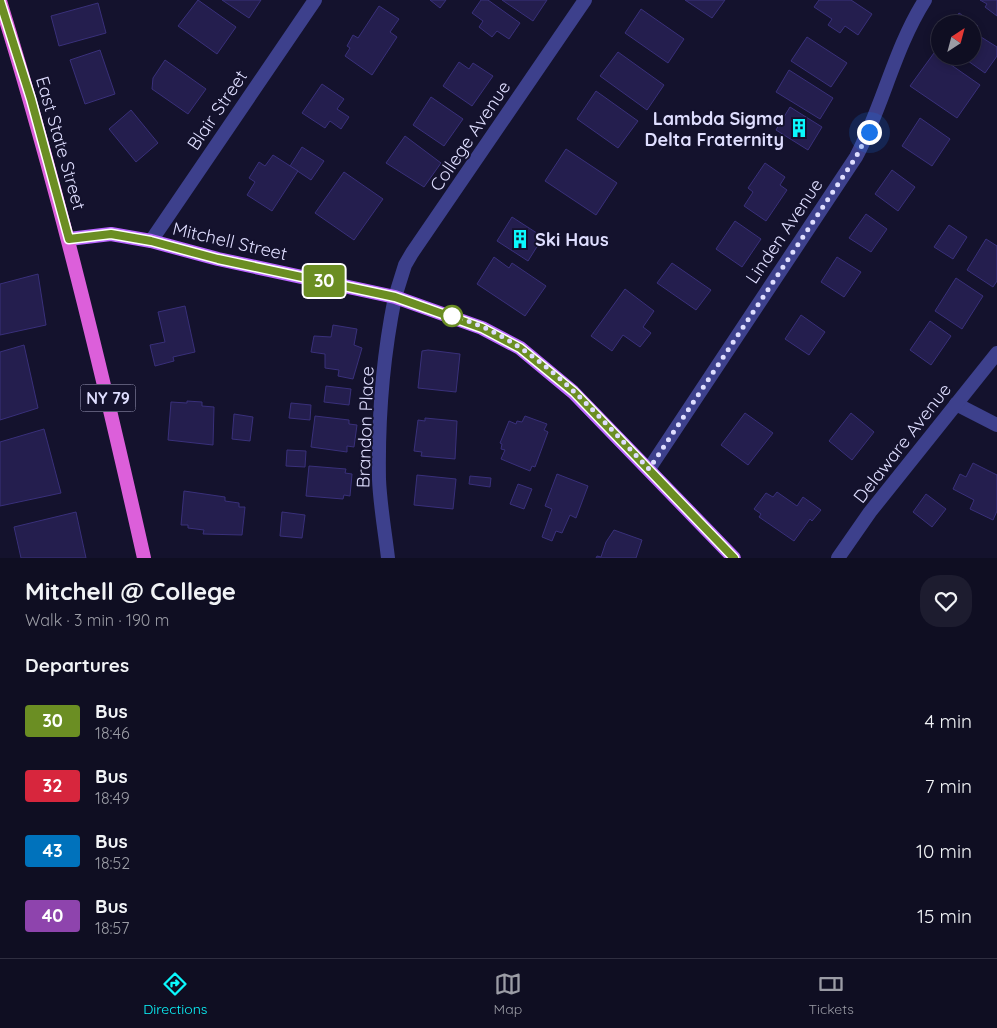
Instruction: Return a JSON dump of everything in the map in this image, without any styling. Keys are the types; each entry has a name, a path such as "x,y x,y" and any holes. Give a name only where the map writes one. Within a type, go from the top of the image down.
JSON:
{"highway":[{"name":"East State Street","path":"0,2 31,99 69,239 111,410 144,558"}],"main road":[{"name":"Mitchell Street","path":"69,239 111,234 151,241 218,259 395,297 458,318 520,348 574,392 734,558"}],"street":[{"name":"Blair Street","path":"151,241 315,0"},
{"name":"College Avenue","path":"395,297 405,265 412,253 585,0"},
{"name":"Linden Avenue","path":"649,469 856,157 869,132 902,39 924,0"},
{"name":"Brandon Place","path":"388,558 379,480 382,402 390,321 395,297"},
{"name":"Delaware Avenue","path":"838,558 870,512 997,353"},
{"path":"956,404 997,425"}],"building":[{"path":"198,0 236,27 217,54 178,26"},
{"path":"222,0 261,0 249,18"},
{"path":"430,0 446,0 440,8"},
{"path":"481,0 488,0 520,23 509,39 497,31 492,37 479,27 483,21 472,13"},
{"path":"502,0 547,0 533,21"},
{"path":"685,0 725,0 712,18"},
{"path":"819,0 851,0 872,14 858,35 845,26 840,33 828,25 832,19 814,7"},
{"path":"980,0 997,0 997,16 985,7 987,4"},
{"path":"98,3 106,33 59,46 51,16"},
{"path":"379,6 399,19 390,32 397,37 372,75 345,56 350,48 347,46 353,35 358,38"},
{"path":"641,9 684,39 668,63 625,33"},
{"path":"807,37 847,63 831,87 791,61"},
{"path":"981,37 997,47 997,56 985,73 974,65 981,65"},
{"path":"100,50 115,94 85,104 70,60"},
{"path":"618,52 664,85 647,110 600,76"},
{"path":"931,57 931,65 951,65 980,85 957,118 910,86"},
{"path":"165,60 206,89 188,114 152,89 153,78"},
{"path":"459,62 469,69 473,63 493,76 472,106 443,86"},
{"path":"789,70 833,98 820,119 776,92"},
{"path":"322,84 344,99 337,109 349,117 341,129 330,121 325,128 302,113"},
{"path":"596,91 638,121 618,148 577,119"},
{"path":"431,97 463,119 444,146 413,125"},
{"name":"Lambda Sigma Delta Fraternity","path":"790,107 822,127 808,150 776,130"},
{"path":"131,110 158,143 136,162 109,129"},
{"path":"920,118 950,139 932,166 902,146"},
{"path":"405,136 441,163 424,187 386,163"},
{"path":"302,147 324,161 311,180 290,166"},
{"path":"566,149 617,183 596,215 545,181"},
{"path":"273,155 298,171 272,211 247,195 255,182 249,178 259,162 265,166"},
{"path":"765,163 785,177 780,185 787,190 766,221 744,206 753,192 748,188"},
{"path":"892,170 915,187 898,211 875,194"},
{"path":"344,172 383,199 354,240 315,213"},
{"path":"866,214 887,229 871,252 849,238"},
{"name":"Ski Haus","path":"512,217 543,237 528,261 497,241"},
{"path":"735,221 761,239 742,267 716,249"},
{"path":"949,225 967,237 953,259 934,247"},
{"path":"986,239 997,246 997,281 993,287 967,270"},
{"path":"494,257 509,268 512,263 546,286 525,316 477,284"},
{"path":"837,257 861,272 844,297 821,282"},
{"path":"672,263 711,290 696,310 657,283"},
{"path":"38,274 46,325 0,335 0,284"},
{"path":"956,278 983,296 962,329 935,311"},
{"path":"625,289 654,311 643,327 651,333 640,347 623,335 612,351 591,336"},
{"path":"185,306 195,352 173,357 174,361 155,366 150,345 165,342 158,312"},
{"path":"801,315 825,332 809,355 785,339"},
{"path":"930,321 951,336 931,365 910,350"},
{"path":"333,325 357,329 354,345 362,348 353,379 338,376 339,370 325,368 325,354 311,352 314,336 331,337"},
{"path":"24,345 38,408 0,420 0,352"},
{"path":"422,351 460,354 456,392 418,388"},
{"path":"326,386 351,389 349,405 324,402"},
{"path":"187,401 202,402 202,406 214,407 213,445 168,440 171,402 187,403"},
{"path":"291,403 311,405 310,420 289,418"},
{"path":"745,413 773,433 748,465 721,445"},
{"path":"851,413 874,432 852,460 829,441"},
{"path":"234,414 253,417 250,441 232,439"},
{"path":"315,416 349,420 349,424 357,425 354,447 347,446 347,452 311,447"},
{"path":"525,416 547,424 544,430 548,432 535,467 532,466 530,471 501,459 505,450 501,449 502,444 500,443 509,421 516,424 517,421 522,422"},
{"path":"425,418 457,421 455,459 421,456 422,452 414,451 418,420 425,421"},
{"path":"44,429 61,493 0,506 0,442"},
{"path":"287,450 306,451 305,467 286,466"},
{"path":"973,463 997,475 997,511 993,520 970,509 974,500 953,489 960,474 966,477"},
{"path":"309,466 346,469 345,473 352,474 350,496 344,495 343,499 306,496"},
{"path":"557,474 588,486 576,518 570,515 562,533 556,531 552,541 542,537 552,509 545,506"},
{"path":"417,475 456,479 453,509 414,505"},
{"path":"470,476 491,478 490,487 469,484"},
{"path":"518,484 532,489 524,509 510,504"},
{"path":"184,491 225,497 225,501 239,503 239,507 245,507 242,535 203,534 204,530 181,525"},
{"path":"777,492 797,506 803,497 821,510 812,521 810,519 794,541 759,517 761,514 754,509 766,493 773,497"},
{"path":"926,494 946,509 932,527 913,512"},
{"path":"76,512 86,558 21,558 14,527"},
{"path":"282,512 305,515 302,538 280,536"},
{"path":"614,530 642,540 636,558 596,558 597,556 601,557 606,542"}],"bus line":[{"name":"30","path":"0,1 31,99 69,239 96,234 111,234 151,241 218,259 395,297 482,328 520,348 574,392 734,558"}],"place":[{"name":"Lambda Sigma Delta Fraternity","path":"799,128"},
{"name":"Ski Haus","path":"520,239"}],"route":[{"path":"452,316 506,340 533,358 574,392 649,469 856,157 869,132"}]}
